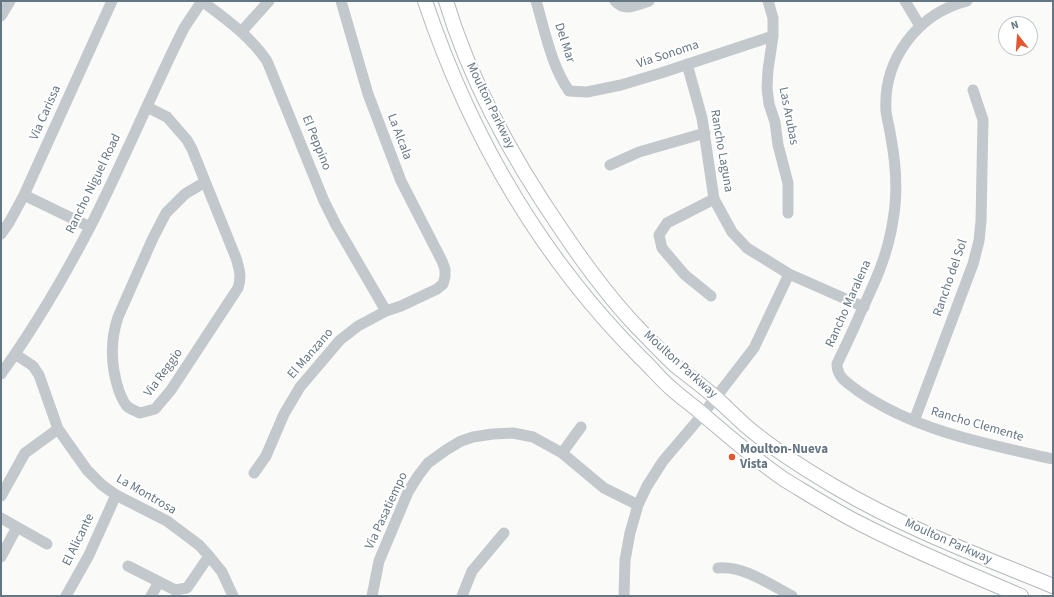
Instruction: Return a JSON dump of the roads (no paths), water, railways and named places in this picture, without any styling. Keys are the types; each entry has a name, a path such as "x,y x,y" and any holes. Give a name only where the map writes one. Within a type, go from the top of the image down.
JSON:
{"main road":[{"name":"Moulton Parkway","path":"425,1 438,39 466,105 503,176 546,245 569,277 620,337 672,389 747,451 783,478 860,524 1021,596"},
{"name":"Moulton Parkway","path":"446,1 474,77 502,132 544,205 605,290 638,328 675,364 716,398 747,427 782,453 837,488 895,519 958,548 1053,586"}],"street":[{"path":"1,16 10,1"},
{"name":"Via Carissa","path":"1,234 24,195 112,1"},
{"name":"El Peppino","path":"202,1 242,31 267,61 324,201 336,225 386,311"},
{"name":"Rancho Niguel Road","path":"1,374 58,285 90,228 184,28 202,1"},
{"path":"242,31 269,1"},
{"name":"La Alcala","path":"340,1 370,101 401,181 442,261 445,269 445,277"},
{"name":"Del Mar","path":"536,1 562,81 569,91"},
{"path":"617,3 632,8 649,1"},
{"name":"Las Arubas","path":"768,1 773,18 774,36 768,70 767,88 769,104 775,122 778,145 788,183 788,213"},
{"path":"905,1 920,26"},
{"name":"Rancho Maralena","path":"837,370 837,364 877,280 887,251 894,220 896,190 895,160 886,112 886,92 890,74 898,55 907,40 920,26 936,14 967,1"},
{"name":"Via Sonoma","path":"569,91 587,92 621,85 774,36"},
{"name":"Rancho Laguna","path":"687,64 705,133 714,199 732,232 747,248 789,274 864,307"},
{"name":"Rancho del Sol","path":"914,421 973,264 979,241 981,221 983,120 973,90"},
{"name":"Via Reggio","path":"147,107 167,117 187,140 205,182 236,258 241,282 171,390 155,409 140,413 128,407 121,396 116,381 112,355 114,329 153,238 166,213 185,194 205,182"},
{"path":"610,165 639,152 705,133"},
{"path":"24,195 90,228"},
{"path":"711,296 685,275 662,248 659,235 667,223 714,199"},
{"path":"624,596 625,560 630,532 638,505 647,486 663,461 716,398 754,348 789,274"},
{"name":"El Manzano","path":"254,473 266,456 284,414 300,387 340,340 358,326 386,311 401,306 437,289 443,284 445,277"},
{"name":"La Montrosa","path":"15,354 33,366 39,375 58,429 87,470 102,485 116,495 167,521 199,545 222,572 233,596"},
{"name":"Rancho Clemente","path":"837,370 844,381 872,400 914,421 949,434 1053,459"},
{"path":"562,453 581,428"},
{"path":"1,496 25,453 58,429"},
{"name":"Via Pasatiempo","path":"372,596 379,561 408,492 418,476 428,463 446,450 461,441 474,436 513,433 533,437 562,453 604,488 638,505"},
{"name":"El Alicante","path":"66,596 89,555 116,495"},
{"path":"1,518 47,544"},
{"path":"1,557 18,527"},
{"path":"462,596 472,571 504,533"},
{"path":"128,566 175,590 187,588 209,556"},
{"path":"718,568 727,567 741,570 792,596"},
{"path":"151,596 159,582"}],"place":[{"name":"Moulton-Nueva Vista","path":"732,457"}]}
